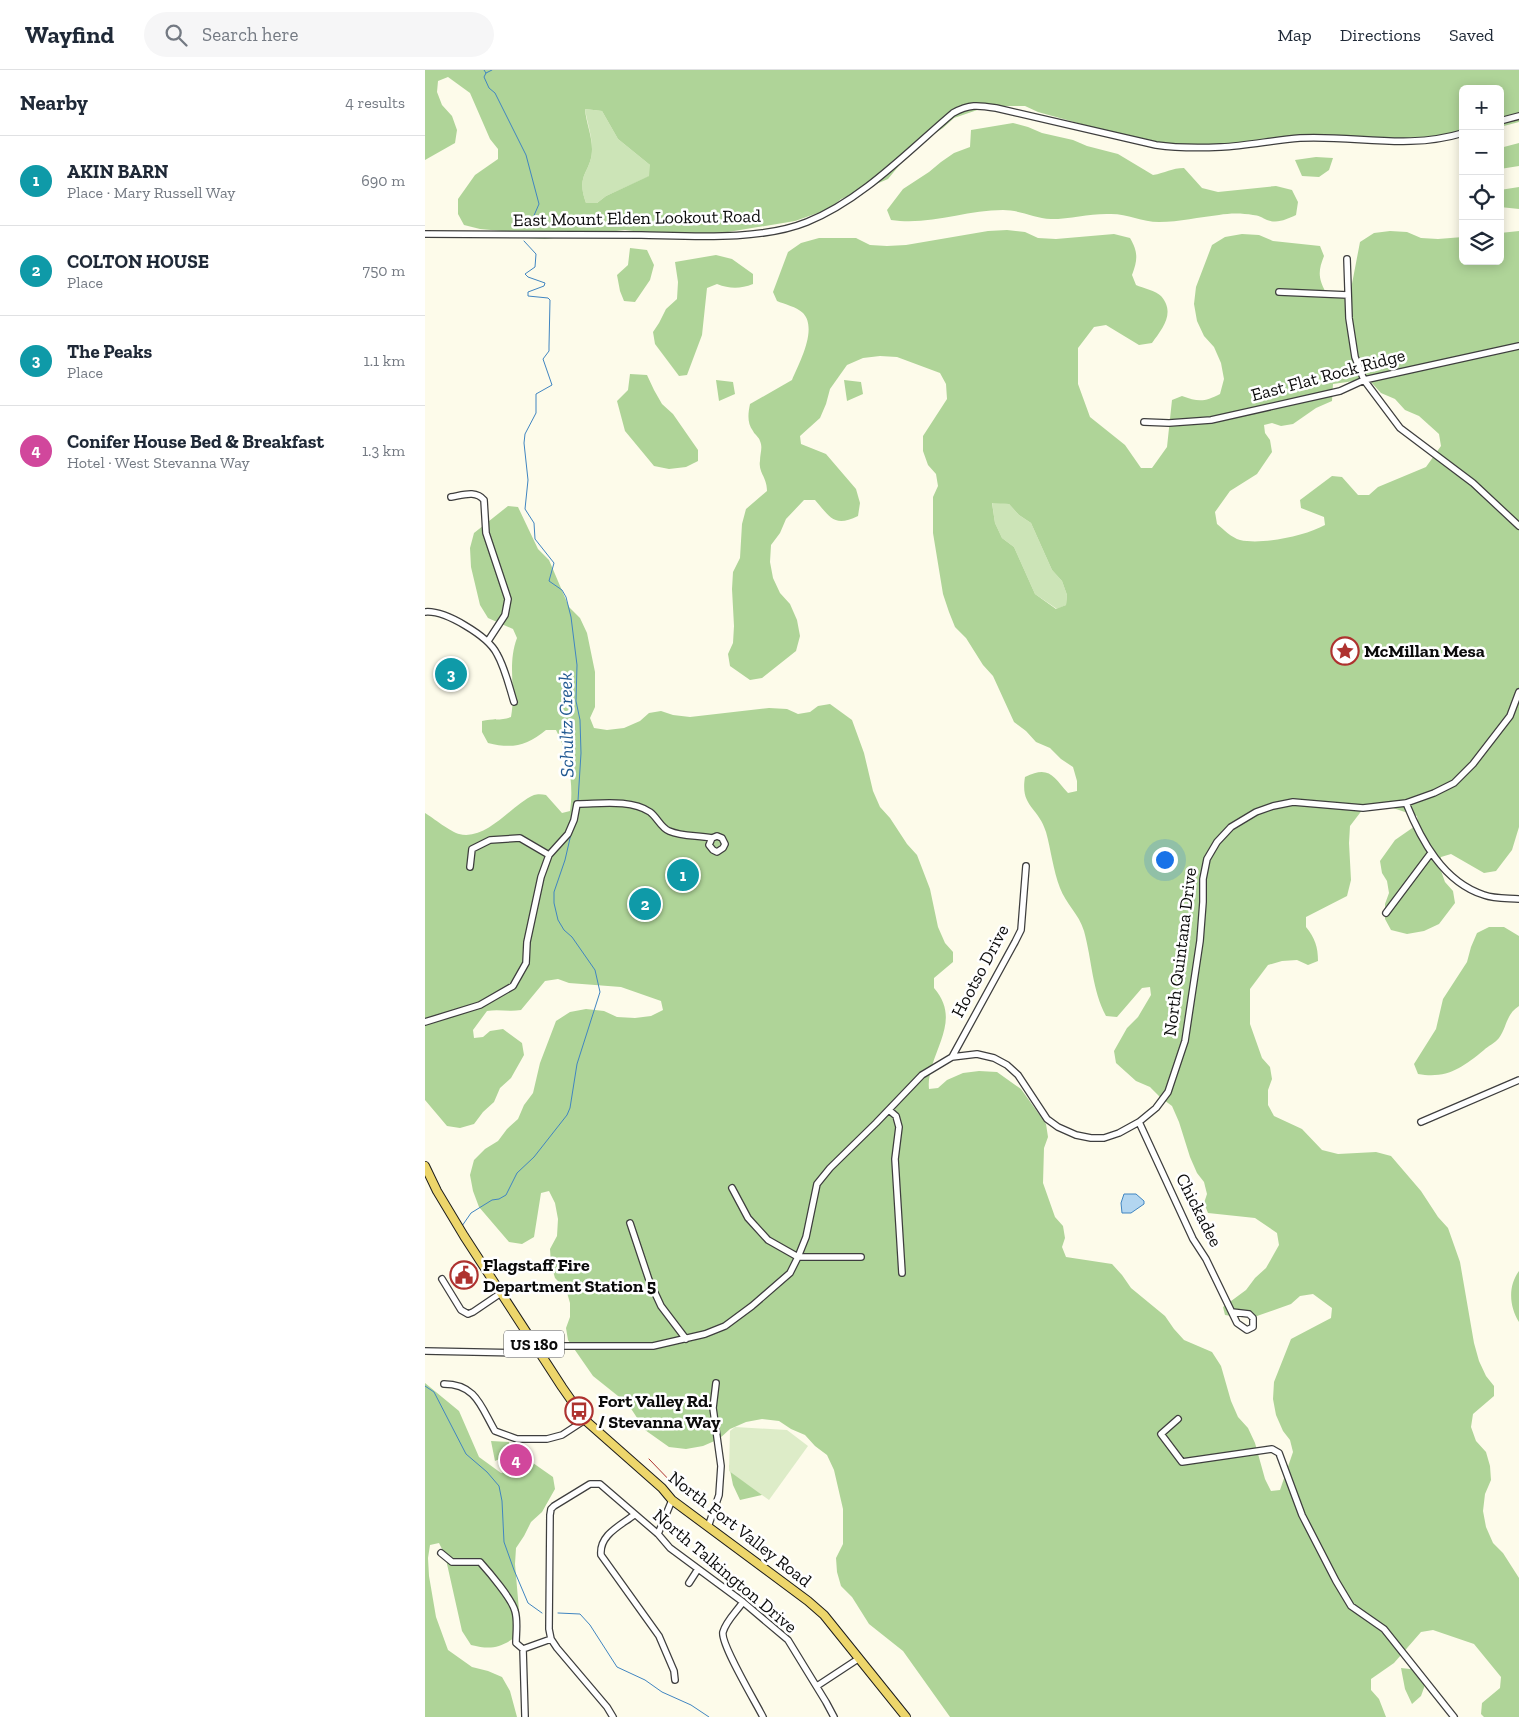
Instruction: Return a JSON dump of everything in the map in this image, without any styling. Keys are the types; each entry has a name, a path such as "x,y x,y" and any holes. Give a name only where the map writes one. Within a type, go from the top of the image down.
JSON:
{"main road":[{"name":"North Fort Valley Road","path":"425,1166 437,1191 464,1236 585,1420 662,1488 672,1500 808,1601 824,1615 906,1717"}],"street":[{"name":"East Mount Elden Lookout Road","path":"425,234 709,236 777,231 807,222 863,190 953,113 964,106 980,105 996,108 1156,145 1176,147 1221,147 1300,138 1423,142 1459,134"},
{"path":"1504,120 1519,116"},
{"path":"1347,259 1348,295 1355,357 1364,380 1400,428 1473,483 1519,526"},
{"path":"1279,292 1348,295"},
{"name":"East Flat Rock Ridge","path":"1144,422 1169,423 1211,420 1340,391 1364,380 1519,346"},
{"path":"451,497 478,494 484,500 486,533 508,599 505,615 488,641"},
{"path":"425,612 435,611 449,616 488,641 497,653 514,702"},
{"name":"North Quintana Drive","path":"425,1351 516,1353 539,1352 554,1346 653,1346 705,1334 725,1326 753,1306 789,1273 806,1237 817,1184 830,1168 922,1075 935,1065 952,1057 977,1054 994,1058 1007,1065 1018,1075 1047,1119 1058,1127 1076,1135 1104,1138 1119,1133 1139,1122 1156,1108 1168,1092 1185,1040 1200,941 1203,879 1207,859 1217,842 1231,827 1256,812 1273,806 1293,802 1363,808 1406,803 1434,793 1454,783 1473,764 1509,716 1519,692"},
{"path":"1406,803 1415,826 1431,853 1452,876 1476,892 1486,896 1519,899"},
{"path":"425,1022 480,1005 513,986 526,963 527,942 541,877 549,855 568,834 574,820 577,804 624,804 637,806 651,813 666,830 681,836 712,838"},
{"path":"469,867 472,849 491,840 520,838 549,855"},
{"path":"1386,913 1431,853"},
{"name":"Hootso Drive","path":"952,1057 1021,930 1026,866"},
{"path":"1421,1122 1519,1080"},
{"path":"889,1110 896,1116 899,1127 895,1159 902,1273"},
{"name":"Chickadee","path":"1139,1122 1193,1239 1206,1259 1232,1312"},
{"path":"732,1188 748,1218 768,1240 798,1257 861,1257"},
{"path":"630,1223 649,1280 661,1306 686,1338"},
{"path":"442,1279 461,1310 468,1314 501,1293"},
{"path":"708,1527 719,1495 721,1466 713,1408 716,1383"},
{"path":"444,1384 456,1384 474,1394 495,1431 517,1439 547,1438 562,1435 585,1420"},
{"path":"1177,1419 1161,1434 1182,1462 1270,1450 1279,1453 1302,1515 1351,1606 1384,1629 1454,1717"},
{"name":"North Talkington Drive","path":"551,1639 549,1533 551,1509 590,1484 600,1484 658,1534 669,1548 743,1602 788,1640 817,1686 833,1717"},
{"path":"658,1534 672,1500"},
{"path":"634,1515 605,1537 600,1548 601,1555 659,1636 674,1671 675,1680"},
{"path":"441,1553 452,1562 480,1562 510,1598 515,1609 516,1643 523,1648"},
{"path":"689,1583 698,1570"},
{"path":"743,1602 725,1626 722,1637 763,1717"},
{"path":"523,1648 551,1639 607,1707 613,1717"},
{"path":"523,1648 525,1716"},
{"path":"817,1686 855,1661"}],"green space":[{"path":"425,70 1519,70 1519,122 1504,126 1504,85 1459,85 1459,134 1399,143 1363,143 1349,137 1313,137 1230,150 1194,150 1180,144 1128,140 1114,133 1038,112 1025,106 989,106 954,118 943,128 916,145 888,179 841,199 829,209 795,221 692,238 656,238 642,232 625,230 545,239 528,238 514,232 480,229 464,225 458,214 458,199 475,175 498,159 498,149 490,139 470,93 448,77 438,81 437,92 442,105 452,116 457,130 455,143 425,160","holes":["585,109 602,111 618,139 650,165 649,176 606,196 597,203 586,203 582,186 590,163 592,149"]},
{"path":"585,109 602,111 618,139 650,165 650,176 606,196 597,203 586,203 582,186 590,163 592,149"},
{"path":"1013,123 1118,154 1153,175 1184,168 1202,188 1218,192 1276,186 1292,190 1298,202 1296,215 1275,221 1245,214 1223,214 1159,222 1111,214 1051,219 1003,210 975,212 919,221 891,220 887,210 903,189 954,153 970,147 971,130"},
{"path":"1519,143 1519,166 1504,168 1504,147"},
{"path":"1316,157 1333,158 1329,170 1319,177 1302,176 1295,160"},
{"path":"1519,187 1519,209 1504,207 1504,189"},
{"path":"1007,230 1025,232 1038,238 1056,239 1114,234 1130,238 1136,252 1132,275 1136,285 1161,296 1167,309 1166,321 1152,343 1139,345 1106,325 1094,327 1078,348 1078,384 1090,417 1125,445 1141,468 1152,468 1167,447 1172,400 1182,396 1206,400 1220,394 1224,379 1221,363 1214,347 1204,336 1197,321 1194,304 1196,287 1212,245 1225,237 1242,234 1259,235 1273,241 1320,246 1324,256 1320,270 1321,283 1326,293 1339,295 1351,289 1360,242 1374,233 1390,231 1407,232 1421,238 1459,237 1459,265 1504,265 1504,233 1519,231 1519,827 1512,850 1496,871 1484,873 1451,854 1441,857 1440,868 1445,882 1453,891 1455,903 1439,924 1424,931 1407,934 1391,930 1385,919 1385,904 1389,893 1380,861 1395,840 1418,824 1417,816 1378,803 1366,805 1350,826 1351,880 1347,896 1306,917 1306,927 1315,943 1318,961 1308,965 1297,960 1282,961 1268,965 1250,989 1250,1024 1262,1058 1270,1067 1272,1079 1268,1090 1268,1105 1274,1116 1302,1129 1322,1150 1338,1154 1376,1152 1391,1156 1421,1191 1438,1217 1448,1228 1460,1262 1474,1343 1479,1361 1486,1376 1494,1386 1494,1396 1473,1414 1471,1427 1476,1441 1486,1452 1490,1466 1491,1480 1485,1494 1483,1511 1486,1527 1493,1543 1503,1553 1519,1578 1519,1717 1484,1717 1481,1714 1482,1703 1500,1688 1501,1677 1474,1644 1433,1630 1421,1632 1394,1663 1371,1679 1371,1690 1379,1699 1386,1717 950,1717 903,1651 869,1624 852,1597 841,1586 836,1558 843,1544 843,1509 834,1470 827,1455 805,1435 779,1421 762,1419 746,1422 730,1429 719,1439 703,1446 686,1449 669,1447 645,1430 628,1404 593,1376 568,1340 566,1328 570,1317 570,1303 566,1289 555,1278 551,1264 550,1249 557,1236 558,1219 555,1203 549,1191 541,1193 534,1237 522,1244 509,1242 479,1207 470,1175 474,1160 485,1149 498,1141 518,1119 524,1105 533,1093 540,1063 556,1021 570,1012 586,1009 604,1011 617,1017 635,1018 651,1016 663,1010 661,1001 621,987 569,983 558,979 545,981 521,1010 487,1011 473,1030 474,1038 483,1037 490,1031 503,1029 522,1043 524,1055 511,1078 500,1088 494,1102 474,1124 460,1128 447,1126 425,1100 425,813 456,833 469,835 489,827 525,800 535,795 546,795 562,813 570,811 571,780 564,749 556,730 546,730 526,743 512,746 488,743 482,732 482,721 511,717 513,697 512,667 517,638 513,629 488,618 480,605 471,567 470,548 474,533 508,506 518,507 538,549 549,560 569,607 580,618 587,633 595,672 595,707 590,718 594,728 607,730 624,728 640,721 649,713 661,711 690,717 769,708 787,709 798,714 810,712 818,706 830,704 852,720 864,753 873,791 880,807 917,855 930,889 938,927 945,943 953,952 953,962 934,978 934,988 941,998 946,1017 943,1036 930,1074 929,1089 938,1088 947,1080 963,1073 979,1071 997,1072 1021,1089 1046,1124 1048,1137 1044,1148 1043,1183 1055,1217 1063,1226 1065,1238 1062,1247 1066,1257 1112,1264 1131,1288 1165,1316 1184,1340 1212,1352 1221,1366 1231,1401 1238,1417 1248,1428 1255,1443 1265,1479 1271,1491 1280,1490 1293,1452 1290,1440 1283,1431 1276,1415 1273,1399 1274,1382 1291,1339 1331,1318 1332,1308 1313,1294 1300,1296 1291,1304 1257,1316 1238,1317 1225,1315 1223,1307 1246,1290 1266,1268 1279,1245 1277,1233 1255,1218 1208,1213 1204,1203 1207,1194 1204,1182 1197,1173 1190,1157 1172,1106 1150,1087 1136,1081 1116,1063 1114,1051 1127,1028 1138,1017 1151,995 1150,987 1142,988 1117,1017 1106,1016 1095,985 1084,931 1060,888 1043,823 1027,801 1025,795 1025,777 1040,772 1045,772 1054,777 1068,793 1077,791 1077,781 1073,767 1050,748 1036,742 1014,722 993,676 983,665 966,638 955,627 949,612 943,594 933,533 933,497 938,486 936,474 928,465 923,451 923,436 947,399 946,384 940,373 897,357 863,358 847,365 830,389 820,418 800,436 801,444 826,454 856,489 860,503 858,516 838,521 829,516 815,500 804,500 786,519 780,533 771,545 770,562 773,578 780,593 790,604 797,620 800,636 796,651 762,678 750,680 730,666 728,654 733,643 734,626 733,572 740,558 742,524 746,509 767,491 760,465 761,444 749,422 750,404 792,380 803,356 808,337 809,328 803,313 794,307 777,301 773,292 788,252 801,243 819,238 856,238 870,245 906,245 988,231","holes":["1354,381 1371,382 1381,393 1395,399 1405,410 1419,416 1439,434 1441,446 1426,467 1378,487 1369,495 1358,495 1342,477 1332,476 1300,500 1301,508 1324,517 1325,525 1306,533 1271,540 1249,541 1237,539 1217,524 1215,512 1230,491 1257,474 1272,452 1264,425 1272,423 1281,426 1293,424 1316,408 1332,401 1333,384","992,503 1009,504 1019,515 1031,523 1052,570 1062,581 1067,595 1066,605 1056,609 1035,594 1014,547 1002,538 995,523"]},
{"path":"630,248 647,250 654,265 650,280 635,302 624,301 617,275 628,265"},
{"path":"716,255 732,259 753,274 753,284 735,288 717,284 707,288 702,335 687,375 679,376 655,344 653,332 666,309 677,299 678,282 675,262"},
{"path":"630,374 647,375 662,404 673,414 698,450 698,461 686,467 669,469 654,466 625,431 617,401 628,390"},
{"path":"716,380 733,382 735,394 719,401"},
{"path":"844,380 861,382 863,394 847,401"},
{"path":"992,502 1009,504 1019,515 1031,523 1052,570 1062,581 1067,595 1066,605 1057,609 1035,594 1014,547 1002,538 995,523"},
{"path":"1489,927 1504,927 1519,936 1519,1006 1509,1017 1499,1038 1461,1067 1454,1071 1437,1075 1418,1074 1414,1064 1436,1029 1443,999 1467,962 1477,933"},
{"path":"1519,1271 1519,1322 1513,1309 1511,1296 1513,1283"},
{"path":"425,1383 459,1411 479,1457 501,1473 533,1463 553,1477 555,1489 542,1512 531,1522 516,1548 515,1564 520,1622 516,1637 505,1644 495,1647 471,1645 462,1631 445,1555 439,1543 430,1545 428,1558 436,1617 448,1650 472,1667 502,1677 510,1691 517,1717 425,1717"},
{"path":"735,1427 787,1430 808,1446 769,1500 729,1471 730,1431"},
{"path":"491,1441 509,1442 511,1454 495,1461"},
{"path":"729,1465 770,1493 740,1500 733,1485"},
{"path":"1401,1668 1419,1670 1425,1685 1421,1696 1412,1704 1405,1689"}],"water":[{"path":"1124,1194 1136,1194 1144,1201 1144,1204 1131,1213 1122,1213 1121,1203"}],"waterway":[{"name":"Schultz Creek","path":"484,70 486,73 484,77 489,88 495,93 526,155 539,204 529,227"},
{"name":"Schultz Creek","path":"486,73 492,70"},
{"name":"Schultz Creek","path":"524,241 536,254 535,267 525,274 528,277 545,283 544,286 528,292 528,296 548,298 550,300 549,351 543,359 552,385 536,394 536,413 525,434 524,443 528,480 525,509 534,523 535,539 554,563 549,581 562,590 566,597 571,617 577,665 576,701 580,720 581,753 578,801"},
{"name":"Schultz Creek","path":"462,1226 471,1213 492,1200 506,1195 517,1173 534,1157 567,1115 570,1108 577,1064 600,992 595,970 572,937 564,930 558,920 554,903 554,892 565,860 571,834"},
{"path":"425,1386 434,1392 466,1454 487,1472 499,1486 502,1501 504,1542 528,1603 542,1613"},
{"path":"558,1613 580,1614 590,1625 617,1667 645,1680 662,1692 691,1705 709,1717"}],"railway":[{"path":"649,1459 675,1486"}],"place":[{"name":"McMillan Mesa","path":"1345,651"},
{"name":"The Peaks","path":"451,674"},
{"name":"AKIN BARN","path":"683,875"},
{"name":"COLTON HOUSE","path":"645,904"},
{"name":"Flagstaff Fire Department Station 5","path":"464,1275"},
{"name":"Fort Valley Rd. / Stevanna Way","path":"579,1411"},
{"name":"Conifer House Bed & Breakfast","path":"516,1460"}]}
